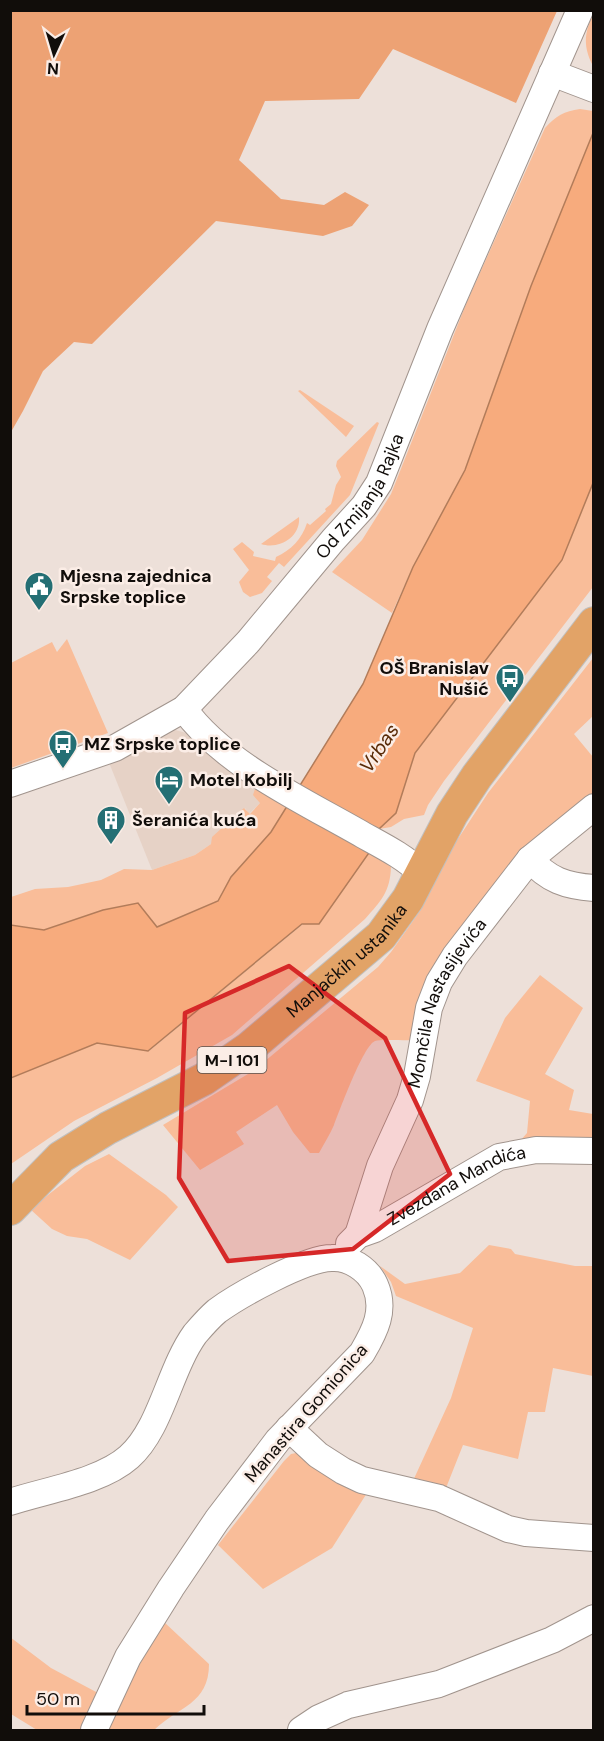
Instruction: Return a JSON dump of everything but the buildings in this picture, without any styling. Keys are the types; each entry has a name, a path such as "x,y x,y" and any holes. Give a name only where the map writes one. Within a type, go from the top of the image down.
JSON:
{"main road":[{"name":"Manjačkih ustanika","path":"10,1209 61,1157 108,1128 204,1079 249,1048 381,936 408,899 452,814 477,776 594,623"}],"street":[{"name":"Od Zmijanja Rajka","path":"10,784 115,748 184,709 248,642 364,506 379,483 440,329 580,10"},
{"path":"552,73 594,89"},
{"path":"184,709 207,736 234,758 381,845 421,873"},
{"name":"Momčila Nastasijevića","path":"358,1235 380,1166 410,1100 417,1076 429,1008 439,982 455,956 530,859 594,807"},
{"path":"530,859 544,873 561,883 594,888"},
{"name":"Zvezdana Mandića","path":"333,1257 358,1235 375,1229 499,1157 536,1150 594,1151"},
{"path":"10,1502 89,1479 122,1463 144,1439 180,1359 196,1333 216,1312 253,1289 289,1272 333,1257"},
{"name":"Manastira Gomionica","path":"94,1731 128,1658 171,1588 218,1520 289,1428 362,1353 378,1322 380,1300 374,1281 354,1263 333,1257"},
{"path":"289,1428 318,1455 362,1480 439,1498 508,1528 526,1533 594,1538"},
{"path":"301,1731 319,1718 348,1705 439,1684 552,1640 594,1618"}],"highlighted area":[{"path":"289,966 385,1038 450,1174 353,1249 228,1261 179,1178 185,1013"}],"shaded area":[{"path":"11,10 557,11 516,103 393,49 359,99 265,101 239,160 281,199 324,205 345,192 369,205 352,226 323,236 216,221 92,344 74,342 43,371 11,432"},
{"path":"593,15 593,66 586,40"},
{"path":"580,109 593,111 593,133 531,286 465,470 413,567 392,613 332,572 362,540 391,494 466,304 545,128 561,115"},
{"path":"300,390 354,426 346,437 298,391"},
{"path":"377,422 379,423 350,495 284,567 279,563 267,577 272,581 262,593 250,597 243,592 239,582 249,570 233,549 242,542 254,552 253,556 275,561 276,557 291,547 299,539 307,523 310,525 331,504 336,485 341,477 336,466 337,461"},
{"path":"593,483 593,587 444,781 424,815 404,819 391,827 379,829 396,813 415,753 562,560"},
{"path":"299,517 299,524 293,536 288,540 275,545 261,544"},
{"path":"67,639 108,733 11,768 11,663 52,642 57,652"},
{"path":"593,658 593,716 574,734 593,757 593,798 524,853 416,1040 378,1040 370,1045 358,1066 334,1125 319,1153 310,1153 293,1132 277,1105 236,1132 244,1144 200,1170 163,1125 253,1071 378,967 420,911 454,845 488,793"},
{"path":"172,729 186,733 260,779 260,803 249,814 245,808 211,844 195,855 152,870 108,760"},
{"path":"256,786 289,804 271,832 231,877 218,901 157,927 138,903 103,910 44,930 11,925 11,897 35,889 68,887 101,880 124,869 152,870 195,855 211,844 212,837 244,808 250,814 260,803 253,795"},
{"path":"371,850 391,867 389,883 384,896 365,919 232,1035 157,1078 74,1121 11,1164 11,1078 97,1043 149,1051 303,924 319,923"},
{"path":"540,975 583,1008 545,1074 574,1090 569,1110 593,1114 593,1140 520,1141 527,1133 530,1101 476,1081 505,1018"},
{"path":"109,1154 166,1195 178,1207 130,1260 87,1239 67,1236 52,1229 30,1209 85,1166"},
{"path":"489,1245 511,1249 515,1254 575,1266 593,1266 593,1376 553,1368 545,1412 528,1412 518,1459 463,1445 444,1493 412,1483 451,1398 473,1328 396,1296 391,1282 380,1266 405,1284 460,1273"},
{"path":"301,1452 367,1493 332,1548 263,1589 218,1545 284,1461 291,1454"},
{"path":"164,1622 209,1664 204,1688 190,1703 154,1730 107,1730 129,1683"},
{"path":"10,1637 51,1668 98,1693 80,1730 37,1730 11,1714"}],"water":[{"name":"Vrbas","path":"593,133 593,483 562,560 415,753 396,813 379,829 371,850 319,924 302,924 148,1051 97,1043 11,1078 11,925 44,930 103,910 138,903 157,927 218,901 231,877 271,832 363,684 413,567 465,470 531,286"}],"place":[{"name":"Mjesna zajednica Srpske toplice","path":"39,612"},
{"name":"OŠ Branislav Nušić","path":"510,704"},
{"name":"MZ Srpske toplice","path":"63,770"},
{"name":"Motel Kobilj","path":"169,806"},
{"name":"Šeranića kuća","path":"111,846"}]}
